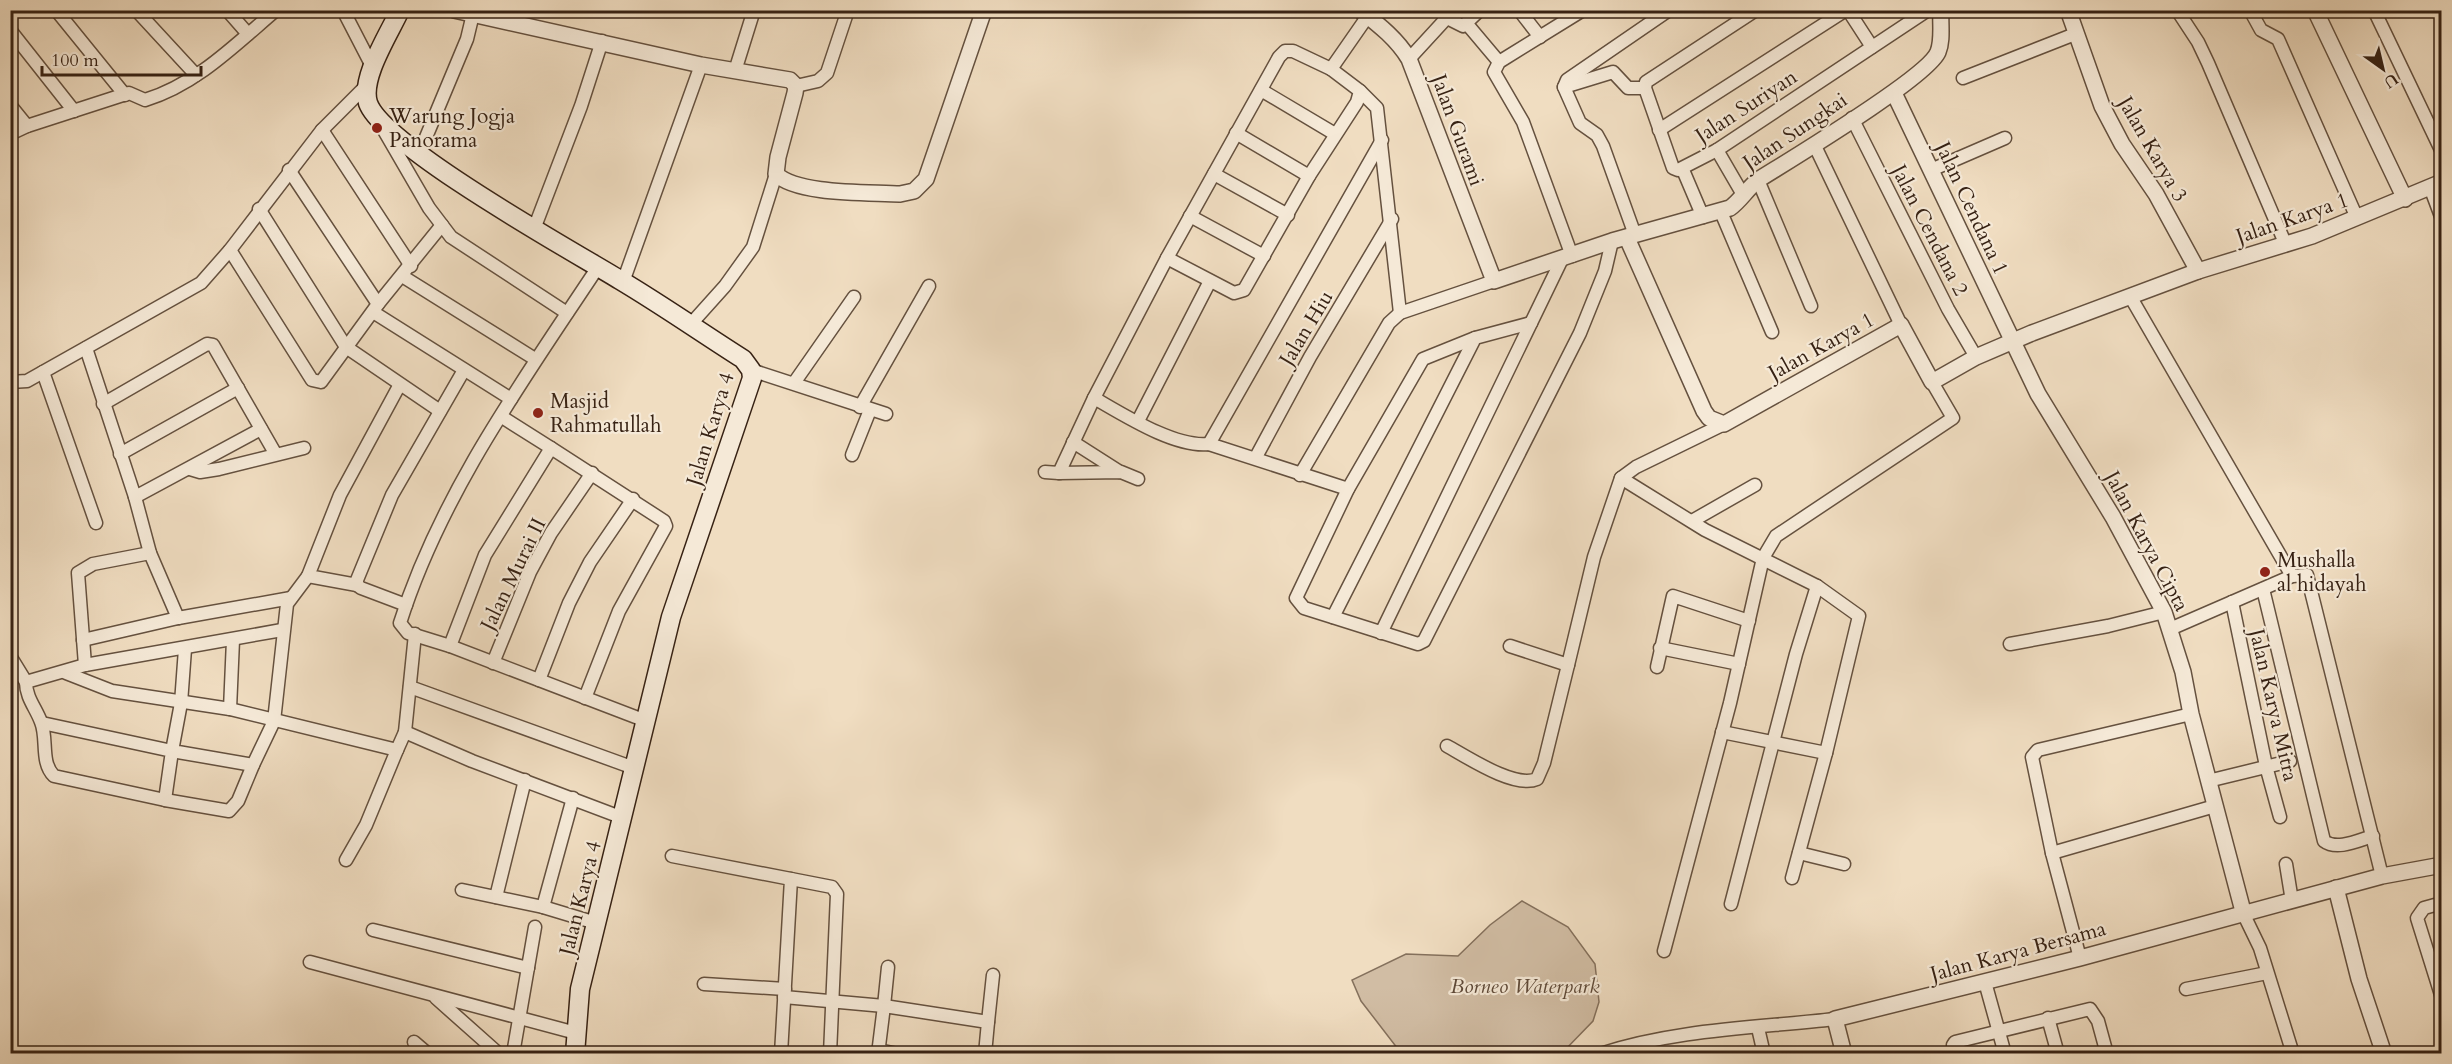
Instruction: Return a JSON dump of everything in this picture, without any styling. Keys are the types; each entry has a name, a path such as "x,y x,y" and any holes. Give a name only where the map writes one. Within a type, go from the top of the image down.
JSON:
{"main road":[{"path":"366,86 400,10"},
{"name":"Jalan Karya 4","path":"366,86 369,104 379,120 419,153 534,229 623,282 743,359 751,370 749,391 671,617 580,989 574,1053"}],"street":[{"path":"56,10 124,94"},
{"path":"136,10 196,75"},
{"path":"227,10 248,34"},
{"path":"10,134 27,126 124,94 129,93 145,100 161,95 196,75 276,10"},
{"path":"343,10 373,68"},
{"path":"454,10 602,41 701,65 790,80 796,86"},
{"path":"735,70 754,10"},
{"path":"796,86 818,81 827,73 848,10"},
{"path":"776,174 785,182 811,188 900,194 921,186 935,155 984,10"},
{"path":"1409,59 1443,14 1458,25 1467,24 1480,10"},
{"path":"1519,10 1540,37"},
{"path":"1669,10 1567,80 1564,87 1580,123 1597,135 1603,146 1625,238 1704,411 1708,418 1724,424"},
{"path":"1756,10 1646,82 1644,88 1659,130 1847,10 1872,47"},
{"name":"Jalan Suriyan","path":"1659,130 1673,168 1683,170 1717,150 1928,10"},
{"name":"Jalan Sungkai","path":"1625,238 1720,212 1736,204 1742,193 1758,180 1894,93 1938,52 1941,10"},
{"name":"Jalan Karya 3","path":"2067,10 2102,106 2117,135 2156,194 2198,272"},
{"path":"2177,10 2198,42 2208,63 2285,243"},
{"path":"2250,10 2261,30 2278,39 2357,218"},
{"path":"2314,10 2404,199"},
{"path":"2374,10 2442,152"},
{"path":"1381,633 1531,323 1567,258 1523,122 1494,72 1498,62 1582,11"},
{"path":"1332,69 1366,12"},
{"name":"Jalan Gurami","path":"1366,12 1396,41 1409,59 1494,281"},
{"path":"419,153 467,39 474,14"},
{"path":"1467,24 1498,62"},
{"path":"10,30 74,111"},
{"path":"1963,78 2075,34"},
{"path":"534,229 581,106 602,41"},
{"path":"1059,473 1094,398 1167,258 1285,51 1293,51 1332,69 1377,108 1392,219 1400,313"},
{"path":"623,282 701,65"},
{"path":"1564,87 1613,72 1628,88 1644,88"},
{"path":"10,382 27,381 201,283 230,250 259,209 322,130 366,86"},
{"path":"690,325 725,286 753,248 776,174 778,157 796,86"},
{"path":"1261,90 1335,134"},
{"path":"1167,258 1234,293 1240,292 1264,256 1309,176 1357,102 1360,91"},
{"name":"Jalan Cendana 1","path":"1894,93 2012,341"},
{"path":"10,105 27,126"},
{"name":"Jalan Cendana 2","path":"1852,118 1948,309 1976,357"},
{"path":"379,120 393,149 451,237 567,313"},
{"path":"322,130 407,271 535,359"},
{"path":"1236,134 1309,176"},
{"path":"1931,170 2006,138"},
{"path":"1209,444 1382,140"},
{"path":"1814,144 1901,325"},
{"path":"1717,150 1742,193"},
{"path":"289,170 376,308 464,370 511,399"},
{"path":"1683,170 1703,217"},
{"path":"1214,174 1288,215"},
{"path":"1758,180 1811,306"},
{"path":"2436,185 2442,219"},
{"name":"Jalan Karya 1","path":"1724,424 1901,325 1932,382 1976,357 2012,341 2130,296 2357,218 2436,185"},
{"path":"259,209 346,347 399,386 440,411"},
{"path":"1720,212 1772,332"},
{"path":"1190,216 1264,256"},
{"name":"Jalan Hiu","path":"1256,457 1310,357 1392,219"},
{"path":"230,250 312,380 321,382 442,225"},
{"path":"1300,475 1389,323 1400,313 1625,238"},
{"path":"1531,323 1475,338 1432,353 1423,359 1348,489 1296,598 1297,603 1304,608 1381,633 1418,644 1422,643 1431,631 1580,333 1605,271 1625,238"},
{"path":"598,267 535,359 454,496 406,605 400,627 646,721"},
{"path":"1138,421 1210,281"},
{"path":"852,454 865,408 929,286"},
{"path":"2130,296 2292,576"},
{"path":"794,383 854,297"},
{"path":"1333,617 1475,338"},
{"name":"Jalan Karya Cipta","path":"2012,341 2038,394 2113,517 2164,612 2183,672 2191,714 2244,915"},
{"path":"103,404 207,345 213,345 218,350 274,453"},
{"path":"86,348 135,497 150,553 178,618"},
{"path":"357,585 392,495 464,370"},
{"path":"751,370 886,414"},
{"path":"42,372 96,523"},
{"path":"1664,951 1722,732 1764,558 1776,537 1953,418 1932,382"},
{"path":"10,656 26,682 31,702 42,723 47,766 54,776 229,811 238,801 274,721 286,608 308,576 340,495 399,386"},
{"path":"120,454 238,388"},
{"path":"1094,398 1138,421 1195,446 1209,444 1256,457 1300,475 1348,489"},
{"path":"502,417 633,499 664,521 666,526 618,611 585,698"},
{"path":"1447,746 1492,771 1524,782 1537,778 1544,763 1594,557 1621,478 1636,467 1724,424"},
{"path":"135,497 261,429"},
{"path":"1073,442 1121,472 1138,479"},
{"path":"190,469 200,472 219,469 274,453 304,448"},
{"path":"450,646 485,555 551,448"},
{"path":"1045,472 1121,472"},
{"name":"Jalan Murai II","path":"493,663 530,572 551,533 592,473"},
{"path":"1621,478 1692,522 1817,586 1856,612 1860,620 1792,878"},
{"path":"1692,522 1755,485"},
{"path":"539,680 569,603 590,562 633,499"},
{"path":"85,666 78,573 93,564 150,553"},
{"path":"2170,629 2292,576 2302,573 2310,579 2382,876"},
{"path":"308,576 357,585 406,605"},
{"path":"1731,904 1817,586"},
{"path":"2263,589 2324,841 2329,845 2341,845 2373,836"},
{"path":"1657,667 1673,596 1749,621"},
{"path":"83,640 178,618 291,598"},
{"name":"Jalan Karya Mitra","path":"2232,602 2266,766 2280,817"},
{"path":"2010,644 2108,626 2164,612"},
{"path":"26,682 85,666 282,630"},
{"path":"346,860 366,825 405,732 415,634"},
{"path":"230,709 233,640"},
{"path":"1510,646 1568,665"},
{"path":"1660,648 1739,664"},
{"path":"165,800 181,703 185,649"},
{"path":"66,673 112,691 230,709 397,750"},
{"path":"410,687 634,768"},
{"path":"2080,958 2052,853 2032,756 2034,753 2123,728 2191,714"},
{"path":"42,723 172,751 253,765"},
{"path":"405,732 472,761 623,818"},
{"path":"1722,732 1826,753"},
{"path":"2208,781 2290,761"},
{"path":"496,897 525,780"},
{"path":"543,908 573,798"},
{"path":"2052,853 2215,806"},
{"path":"1799,853 1844,864"},
{"path":"672,856 836,889 830,1053"},
{"path":"2286,864 2292,901"},
{"name":"Jalan Karya Bersama","path":"1600,1053 1721,1028 1758,1028 1834,1019 2080,958 2382,876 2442,865"},
{"path":"781,1053 791,879"},
{"path":"2336,888 2359,979 2384,1053"},
{"path":"462,890 543,908 596,923"},
{"path":"2442,903 2424,908 2417,918 2442,998"},
{"path":"2244,915 2260,948 2293,1053"},
{"path":"513,1053 535,927"},
{"path":"373,930 528,968"},
{"path":"310,962 576,1033"},
{"path":"888,967 878,1052 898,1053"},
{"path":"2186,989 2267,973"},
{"path":"985,1053 993,975"},
{"path":"1985,982 2005,1053"},
{"path":"704,984 784,993 833,1002 884,1006 988,1022"},
{"path":"433,995 499,1053"},
{"path":"1955,1053 1953,1045 1955,1042 2090,1009 2093,1010 2107,1053"},
{"path":"2048,1018 2058,1053"},
{"path":"1834,1019 1844,1053"},
{"path":"1758,1028 1764,1053"},
{"path":"414,1042 428,1053"}],"green space":[{"name":"Borneo Waterpark","path":"1522,901 1568,927 1595,964 1599,1002 1593,1021 1562,1053 1401,1053 1361,1001 1352,980 1406,954 1458,956 1490,925"}],"place":[{"name":"Warung Jogja Panorama","path":"377,128"},
{"name":"Masjid Rahmatullah","path":"538,413"},
{"name":"Mushalla al hidayah","path":"2265,572"}]}
